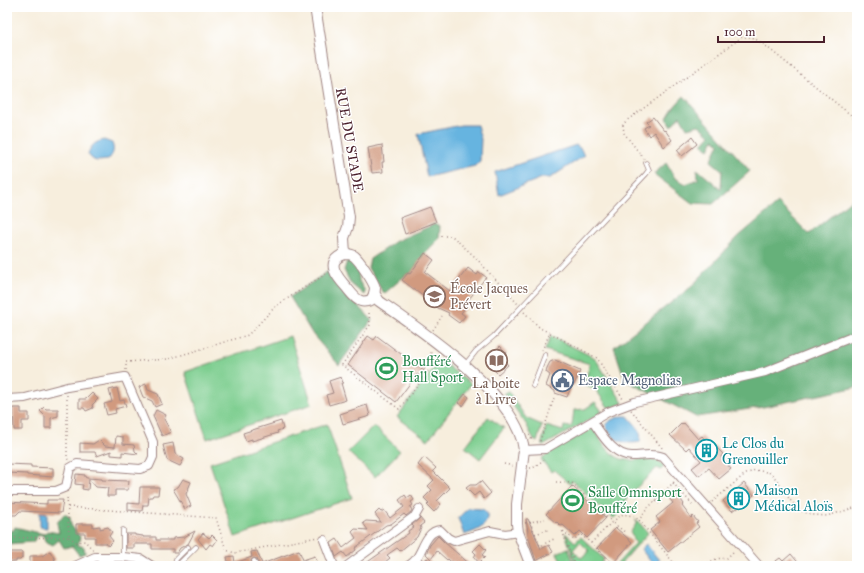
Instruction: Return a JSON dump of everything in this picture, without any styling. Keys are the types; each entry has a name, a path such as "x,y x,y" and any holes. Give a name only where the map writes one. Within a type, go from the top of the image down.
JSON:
{"street":[{"name":"RUE DU STADE","path":"315,7 349,217 348,227 344,238 345,254"},
{"path":"345,254 353,255 375,287 375,298 362,302 357,299 333,270 335,259 345,254"},
{"path":"375,298 428,336 483,381 516,427 523,442 524,450 517,504 518,528 531,566"},
{"path":"524,450 546,453 608,412 626,404 765,372 857,335"},
{"path":"7,399 25,398 67,387 125,377 153,442 153,457 149,466 140,469 77,464 70,468 66,487 56,491 7,491"},
{"path":"593,422 603,436 618,452 630,456 655,454 663,457 759,566"},
{"path":"347,566 415,516 419,508"},
{"path":"408,566 415,560 428,536 436,530 440,530 448,538 454,541 490,531 505,534 518,528"},
{"path":"324,540 334,566"},
{"path":"75,566 95,557 123,557 141,559 152,566"}],"lane":[{"path":"464,366 476,351 494,336 521,308 646,174 649,170 646,163"},
{"path":"533,386 545,355"},
{"path":"123,530 123,557"},
{"path":"174,565 176,559 188,547"},
{"path":"174,565 178,565 196,547"},
{"path":"254,561 256,566"}],"path":[{"path":"646,163 624,134 623,125 626,121 742,37 752,37 762,43 857,120"},
{"path":"441,236 452,236 474,256 540,328 597,358 626,404 664,450"},
{"path":"125,377 126,362 168,359 248,335 276,306 327,273 325,271"},
{"path":"369,312 370,325 342,365 400,409 428,372 422,367 434,349 424,342 442,316"},
{"path":"545,355 542,351 550,333"},
{"path":"67,387 67,458 72,467"},
{"path":"546,453 540,441 554,398"},
{"path":"711,504 744,475 755,470 771,473 785,490 789,499 801,511 814,515 827,516 857,507"},
{"path":"639,520 676,480"},
{"path":"556,482 572,483 612,522 626,533"},
{"path":"66,487 69,537"},
{"path":"656,501 659,504"},
{"path":"68,507 216,518 226,550 235,553 323,536 324,540"},
{"path":"591,543 612,522 623,514 633,516 639,520 676,566"},
{"path":"518,528 530,522 545,519"},
{"path":"530,522 540,546 556,538"},
{"path":"535,534 550,529"},
{"path":"576,566 562,530 574,540 580,534 591,543 606,558 601,566"},
{"path":"7,538 69,537 76,542 85,540 94,551 95,557"},
{"path":"705,566 718,558 726,559 737,548 738,543"}],"green space":[{"path":"684,96 750,171 713,204 692,203 654,174 666,163 675,178 686,184 698,179 697,169 721,189 722,170 711,161 719,144 714,139 709,149 702,144 710,135 699,125 687,128 680,116 671,126 667,118 673,108"},
{"path":"857,195 857,387 763,407 696,417 625,380 614,347 691,287 738,237 778,203 809,234"},
{"path":"435,224 440,226 439,239 425,253 410,274 408,273 385,293 382,291 368,268 370,259 396,241"},
{"path":"348,258 354,260 358,268 359,281 365,291 364,295 351,284 344,270"},
{"path":"330,270 353,300 372,320 339,365 313,335 290,297"},
{"path":"290,336 312,404 207,439 185,372"},
{"path":"551,336 595,358 623,403 611,408 608,407 596,390 584,385 590,364 545,350"},
{"path":"440,360 471,384 428,440 397,417"},
{"path":"509,392 526,418 542,425 537,442 534,440 526,424 504,393"},
{"path":"595,402 601,410 601,413 543,446 542,442 546,426 563,431 564,426 570,427 572,425 574,410 585,409"},
{"path":"488,417 504,428 480,459 465,447"},
{"path":"327,424 352,498 235,537 210,463"},
{"path":"374,426 400,451 375,477 348,452"},
{"path":"593,428 606,448 617,457 629,460 653,460 664,465 661,470 657,468 627,497 624,512 619,513 614,518 599,507 573,481 570,484 554,470 551,472 541,459"},
{"path":"64,514 70,517 71,525 80,537 78,545 84,547 85,553 79,555 72,546 64,548 59,540 53,545 45,541 43,535 37,536 33,542 7,544 7,530 13,531 15,527 44,534 47,531 59,533 57,523"},
{"path":"636,519 648,533 619,566 615,566 636,543 632,539 634,537 630,533 636,524"},
{"path":"565,533 575,542 581,537 604,559 599,566 576,565","holes":["580,542 589,551 581,558 573,550"]},
{"path":"568,548 575,566 571,566 569,563 564,566 557,553"}],"water":[{"path":"461,125 477,125 481,139 480,161 475,166 427,177 418,134"},
{"path":"104,140 112,143 112,154 108,160 94,160 88,154 89,151 94,144"},
{"path":"576,145 581,149 584,156 550,178 542,178 499,195 495,172"},
{"path":"621,416 628,416 636,425 641,438 640,442 629,443 619,441 611,435 606,425 611,420"},
{"path":"468,508 483,509 487,513 487,518 486,522 481,528 464,535 458,518"},
{"path":"40,512 47,513 47,528 40,527"},
{"path":"646,544 664,566 654,566 641,549"}],"building":[{"path":"653,117 672,140 664,147 654,132 649,136 644,128 649,125 646,122"},
{"path":"692,137 697,144 682,156 677,150"},
{"path":"382,145 384,162 382,162 383,172 372,173 368,148"},
{"path":"430,207 436,222 405,234 400,218"},
{"path":"425,253 434,260 425,272 450,291 468,268 477,275 479,272 486,277 466,303 468,304 461,313 465,316 459,323 448,315 449,313 438,308 402,280 408,273 410,274"},
{"name":"Boufféré Hall Sport","path":"368,336 374,340 377,336 425,372 421,377 417,374 396,402 348,365"},
{"name":"La boite à Livre","path":"500,346 507,353 502,358 508,365 498,374 487,363 494,356 493,354"},
{"name":"Espace Magnolias","path":"555,360 580,371 567,397 555,393 555,391 546,386 550,375 546,372 547,368 550,362"},
{"path":"341,377 343,383 341,383 346,400 329,405 326,395 333,393 329,381"},
{"path":"146,384 148,390 158,394 162,404 155,407 152,401 143,397 139,387"},
{"path":"117,388 120,401 124,400 126,406 115,409 116,413 107,415 104,404 112,402 109,390"},
{"path":"92,393 98,399 92,405 93,408 86,411 84,408 79,408 79,399 86,399"},
{"path":"465,394 469,397 463,406 458,403"},
{"path":"367,405 370,416 343,424 340,414"},
{"path":"44,407 46,409 58,409 58,416 51,418 51,428 45,428 45,416 40,411"},
{"path":"13,408 21,408 21,413 29,413 29,421 22,421 22,430 14,430"},
{"path":"156,410 166,415 164,419 171,432 162,436 153,416"},
{"path":"281,421 283,429 277,431 278,433 252,441 252,439 246,441 243,433"},
{"name":"Le Clos du Grenouiller","path":"682,423 684,423 698,439 702,436 712,447 715,446 723,454 721,457 731,469 719,479 709,468 699,476 692,468 701,461 689,447 686,450 670,435"},
{"path":"116,436 123,437 123,444 134,445 135,451 138,454 122,452 122,456 111,455 111,451 97,456 95,452 80,452 80,443 93,444 99,440 105,446 115,447"},
{"path":"173,443 175,454 184,459 180,466 167,460 163,445"},
{"path":"424,457 436,468 433,471 450,488 437,501 441,504 434,512 427,505 429,503 424,498 432,490 428,486 434,480 418,465"},
{"path":"7,464 53,468 53,477 7,473"},
{"path":"76,474 85,475 87,478 102,480 129,481 128,490 115,490 115,496 107,496 108,488 96,487 89,479 88,490 82,489 83,485 75,484"},
{"path":"183,479 191,482 186,494 191,506 185,509 173,489 178,487"},
{"path":"481,481 491,493 484,499 479,492 474,496 466,488 470,485 476,485"},
{"name":"Maison Médical Aloïs","path":"744,483 754,495 737,509 736,508 732,511 723,501"},
{"name":"Salle Omnisport Boufféré","path":"572,486 606,518 587,538 580,531 575,536 563,525 561,526 557,522 556,523 546,514"},
{"path":"140,487 159,487 158,495 149,497 148,505 143,505 142,511 128,510 128,503 139,504"},
{"path":"676,493 684,504 682,506 691,518 693,516 698,522 696,523 699,527 668,552 650,530 660,522 656,517 673,503 669,498"},
{"path":"405,495 407,498 411,495 414,500 411,502 413,505 410,507 412,510 411,512 406,516 404,514 391,524 386,525 355,548 356,550 347,557 343,552 336,557 331,543 337,539 343,548 356,538 352,532 355,529 368,530 363,523 366,521 381,522 375,514 379,510 381,512 384,510 390,518 404,507 399,500"},
{"path":"47,500 63,500 61,513 20,511 16,515 11,515 7,511 7,502 47,504"},
{"path":"420,518 424,523 420,526 421,528 417,537 400,551 397,548 387,555 390,558 384,563 386,566 362,566 409,533 408,531 414,527 412,525"},
{"path":"526,519 528,519 541,549 549,545 553,552 536,561 529,539"},
{"path":"76,524 93,524 93,527 100,526 100,529 108,527 112,532 109,536 113,541 108,546 106,543 95,543 95,537 85,537 85,533 76,533"},
{"path":"616,528 632,542 613,563 597,548"},
{"path":"195,531 188,544 180,548 177,553 173,553 173,549 152,549 152,544 134,544 134,548 126,548 126,534 135,534 143,537 156,537 156,540 173,540 173,538 184,537"},
{"path":"203,533 209,538 212,535 217,540 213,546 210,544 206,549 198,539"},
{"path":"438,536 472,566 458,566 452,561 447,560 437,551 431,559 426,554 430,545"},
{"path":"480,544 486,550 482,555 485,557 479,563 474,557 476,554 473,551"},
{"path":"299,550 303,560 315,556 319,566 259,566 257,559 254,558 251,560 252,566 229,566 227,557 234,556 235,563 252,557 251,552 257,551 262,564"},
{"path":"50,551 55,560 44,565 30,566 30,556 42,556"},
{"path":"7,552 22,552 22,558 20,560 16,560 16,562 9,562 10,560 7,560"},
{"path":"791,554 801,566 769,566 780,558 783,561"},
{"path":"427,558 433,566 418,566"}],"place":[{"name":"École Jacques Prévert","path":"434,296"},
{"name":"La boite à Livre","path":"496,361"},
{"name":"Boufféré Hall Sport","path":"387,369"},
{"name":"Espace Magnolias","path":"562,380"},
{"name":"Le Clos du Grenouiller","path":"706,451"},
{"name":"Maison Médical Aloïs","path":"739,498"},
{"name":"Salle Omnisport Boufféré","path":"573,500"}]}
